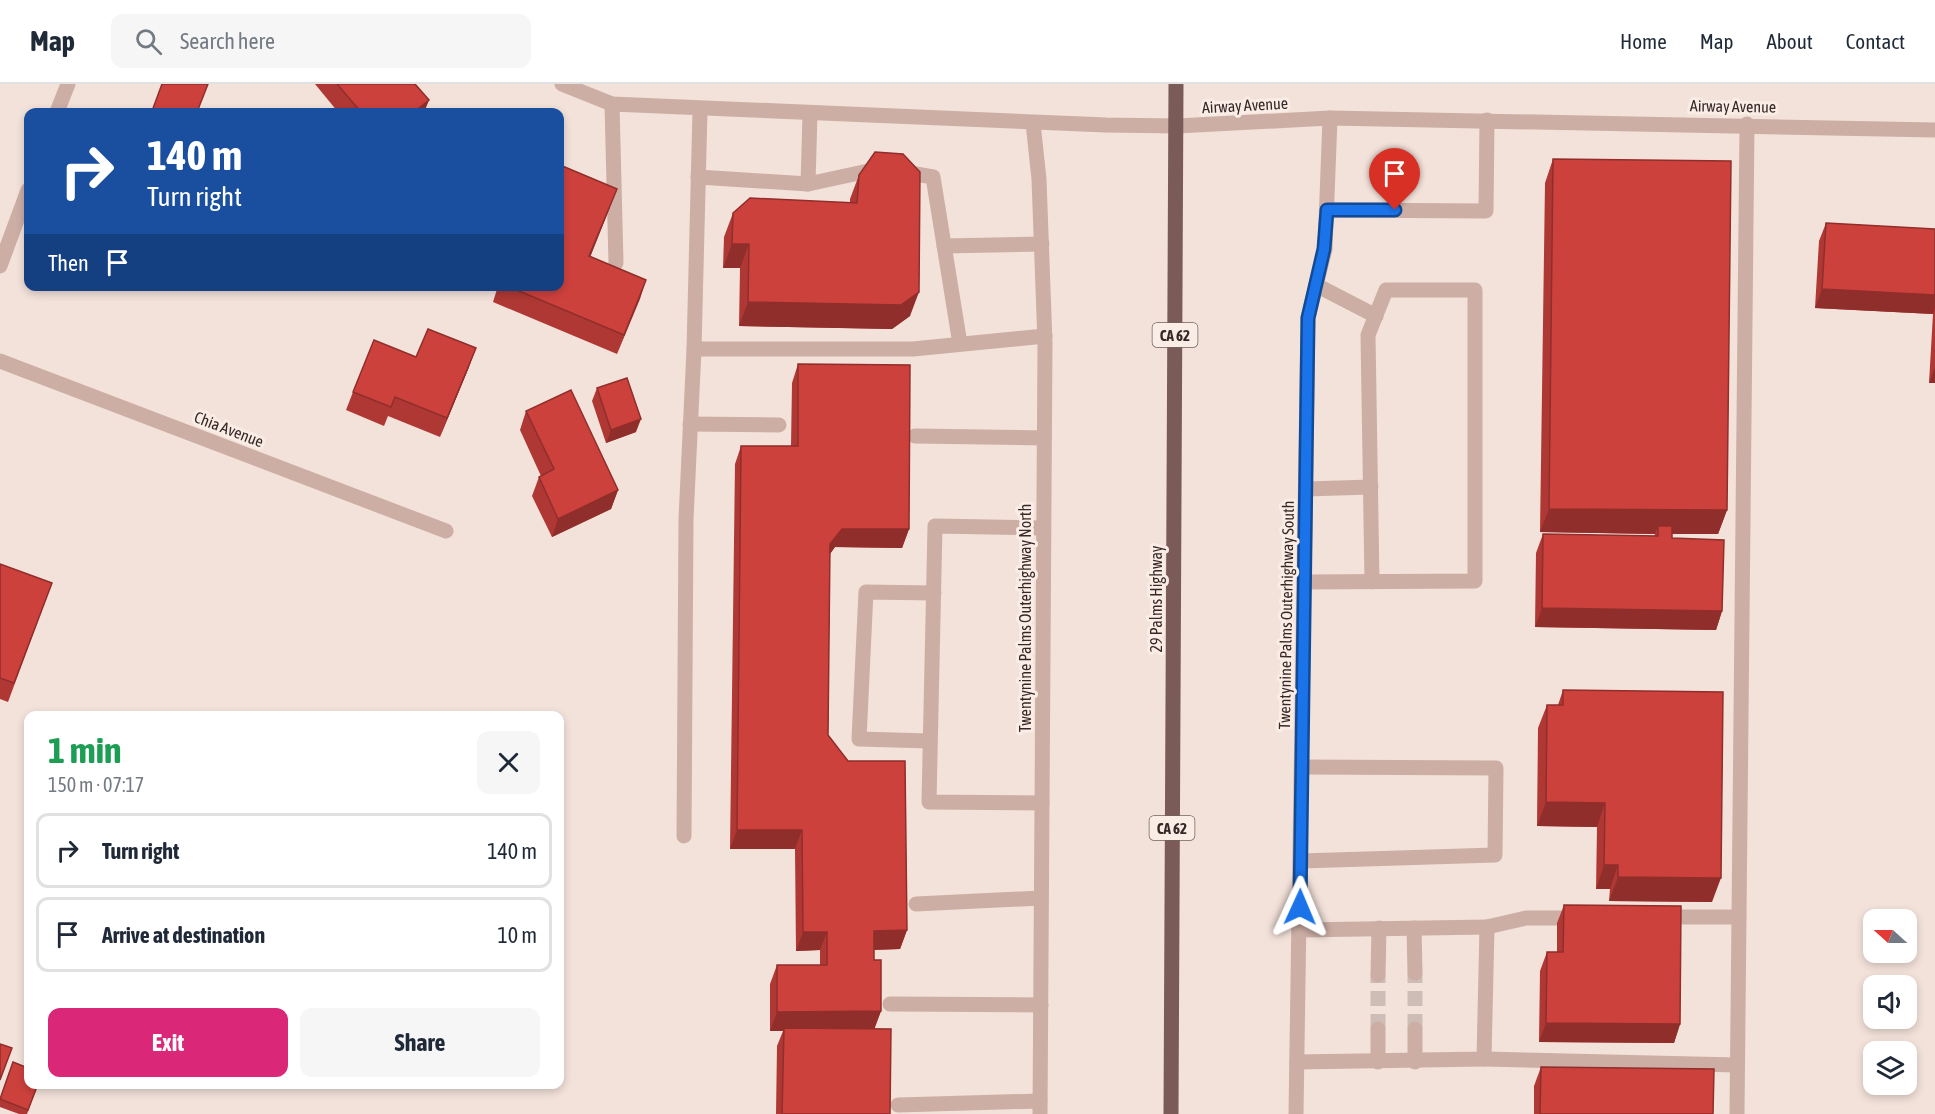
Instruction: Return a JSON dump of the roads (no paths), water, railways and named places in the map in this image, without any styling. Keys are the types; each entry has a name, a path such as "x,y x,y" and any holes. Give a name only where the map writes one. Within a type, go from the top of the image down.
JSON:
{"main road":[{"name":"29 Palms Highway","path":"1171,1114 1176,84"}],"street":[{"path":"59,108 68,84"},
{"name":"Airway Avenue","path":"562,84 612,104 700,110 1033,123 1177,126 1330,118 1747,124 1935,130"},
{"path":"612,104 616,263"},
{"path":"684,836 686,519 694,349 700,110"},
{"path":"808,184 810,114"},
{"name":"Twentynine Palms Outerhighway South","path":"1296,1114 1308,318 1324,249 1330,118"},
{"path":"1327,210 1486,211 1487,120"},
{"name":"Twentynine Palms Outerhighway North","path":"1033,123 1042,244 1044,336 1040,1107"},
{"path":"1737,1114 1747,124"},
{"path":"698,177 808,184 882,168 933,177 960,344"},
{"path":"0,266 24,201"},
{"path":"944,246 1042,244"},
{"path":"1316,285 1376,316"},
{"path":"1304,582 1372,582 1475,581 1476,290 1386,290 1368,336 1372,582"},
{"path":"694,349 913,349 1044,336"},
{"name":"Chia Avenue","path":"0,361 446,531"},
{"path":"690,424 779,425"},
{"path":"915,436 1044,438"},
{"path":"1306,489 1371,487"},
{"path":"1042,803 928,802 935,526 1043,528"},
{"path":"930,741 859,739 866,592 934,593"},
{"path":"1301,861 1495,855 1496,768 1302,767"},
{"path":"916,904 1041,898"},
{"path":"1644,917 1739,917"},
{"path":"1300,930 1487,927 1526,918 1597,918"},
{"path":"1484,1059 1487,927"},
{"path":"1378,975 1379,928"},
{"path":"1414,928 1415,973"},
{"path":"890,1004 1041,1005"},
{"path":"1378,1029 1378,1062"},
{"path":"1414,1029 1415,1062"},
{"path":"1297,1062 1415,1062 1484,1059 1737,1065"},
{"path":"898,1105 1040,1107"}],"tunnel":[{"path":"1415,973 1415,1029"},
{"path":"1378,975 1378,1029"}]}
